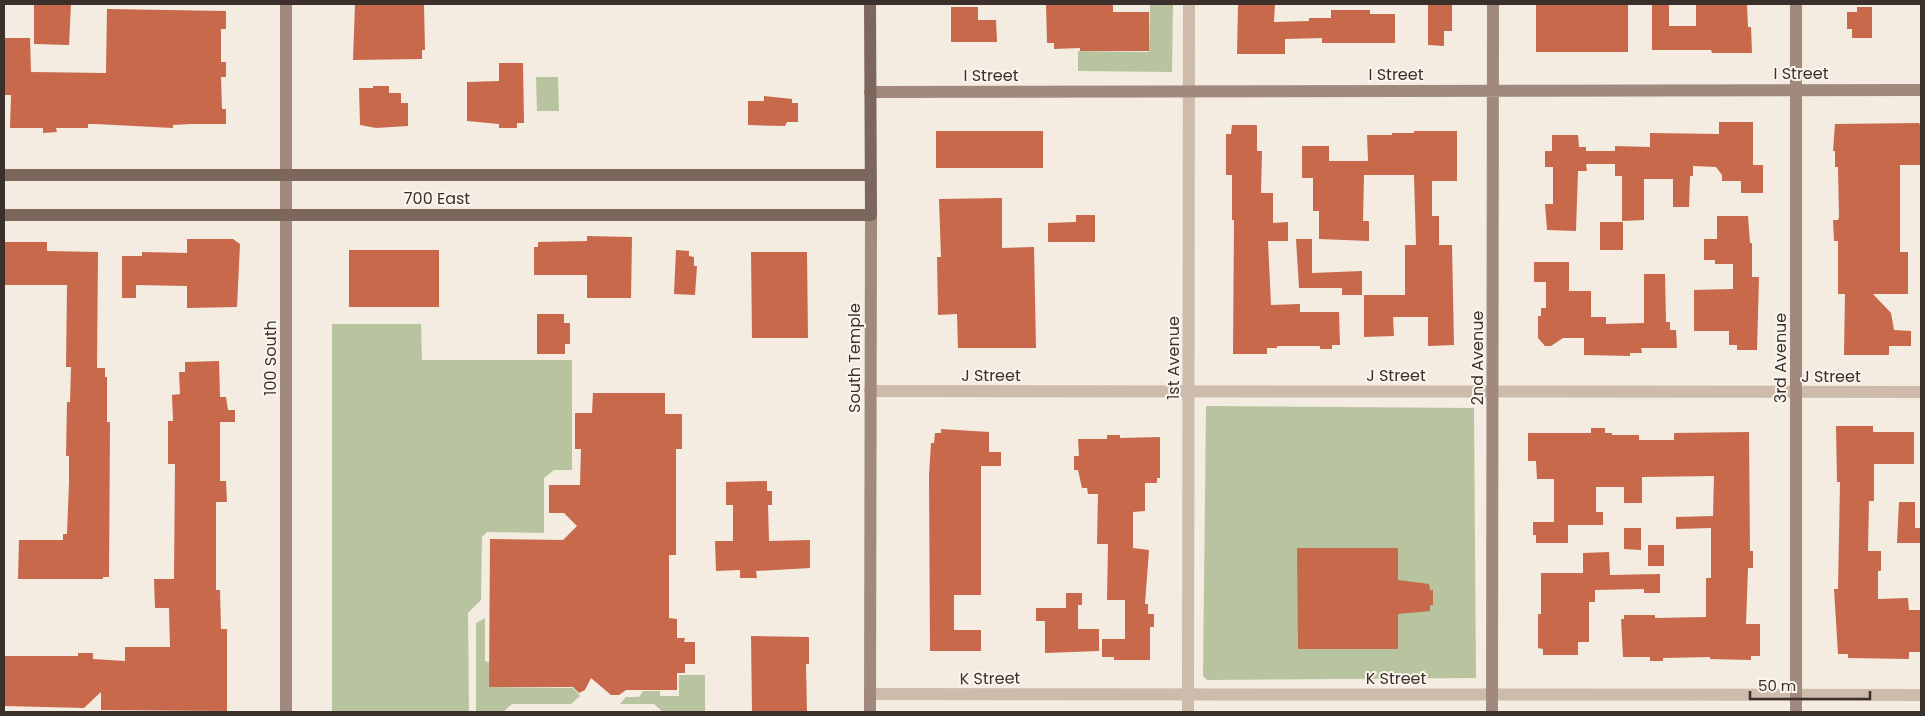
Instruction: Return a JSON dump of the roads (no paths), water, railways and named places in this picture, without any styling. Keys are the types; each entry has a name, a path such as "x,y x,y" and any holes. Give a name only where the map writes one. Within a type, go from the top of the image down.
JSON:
{"main road":[{"name":"South Temple","path":"870,4 871,215"},
{"name":"700 East","path":"4,175 870,175"},
{"name":"700 East","path":"4,214 871,215"}],"street":[{"name":"100 South","path":"286,4 286,712"},
{"name":"1st Avenue","path":"1188,712 1189,4"},
{"name":"2nd Avenue","path":"1492,712 1493,4"},
{"name":"3rd Avenue","path":"1796,4 1796,712"},
{"name":"I Street","path":"870,92 1921,90"},
{"name":"South Temple","path":"870,712 871,215"},
{"name":"J Street","path":"870,391 1921,392"},
{"name":"K Street","path":"870,694 1921,695"}]}
